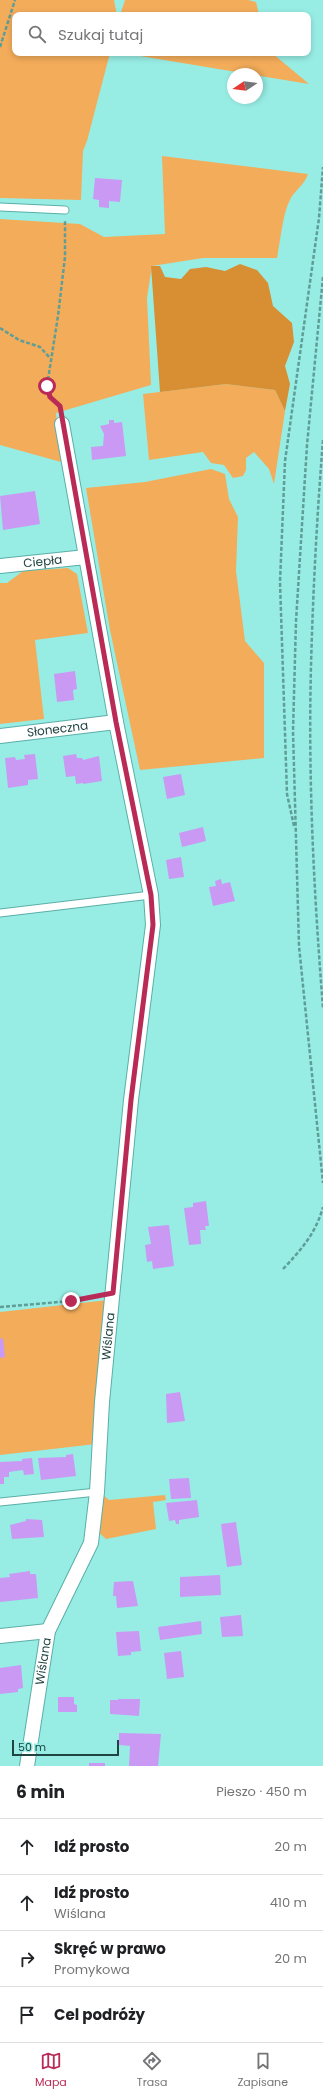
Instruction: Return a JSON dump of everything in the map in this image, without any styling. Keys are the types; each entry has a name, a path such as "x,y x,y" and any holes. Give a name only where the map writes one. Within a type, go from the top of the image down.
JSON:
{"street":[{"name":"Wiślana","path":"27,1766 48,1630 90,1543 96,1492 102,1402 131,1100 153,925 151,895 116,722 62,424"},
{"name":"Ciepła","path":"0,566 86,557"},
{"name":"Słoneczna","path":"0,736 116,722"},
{"path":"0,1636 48,1630"}],"lane":[{"path":"0,207 65,210"},
{"path":"0,913 151,895"},
{"path":"0,1502 96,1492"}],"path":[{"path":"0,47 15,0"},
{"path":"296,832 287,794 280,574 285,461 317,233 323,167"},
{"path":"62,424 60,406 50,397 47,386 58,316 65,256 65,210"},
{"path":"323,277 306,445 296,621 293,732 299,946 323,1183"},
{"path":"0,328 19,340 40,347 51,358"},
{"path":"323,440 314,558 311,668 312,808 316,923 323,1008"},
{"path":"283,1269 306,1245 319,1223 323,1207"},
{"path":"0,1307 71,1301 113,1293"}],"shaded area":[{"path":"0,0 114,0 116,12 12,12 12,56 109,56 83,151 81,200 0,198"},
{"path":"125,0 248,0 256,2 258,12 121,12"},
{"path":"140,56 276,56 309,84 263,76 263,68 227,68 227,70"},
{"path":"162,156 308,174 304,182 291,198 287,207 283,221 277,258 203,258 152,266 147,298 151,385 56,413 61,462 0,445 0,219 80,224 104,237 165,234"},
{"path":"240,264 257,270 268,283 273,306 292,323 294,342 285,366 290,384 285,411 275,390 226,384 160,392 151,266 160,266 165,277 181,279 190,269 206,267 225,271"},
{"path":"226,384 275,390 285,411 274,484 269,469 254,452 246,458 246,470 243,476 233,478 224,465 211,463 203,452 149,460 143,394"},
{"path":"211,469 225,474 229,499 238,517 236,571 245,641 264,663 264,758 140,770 110,630 86,488 145,482"},
{"path":"68,568 77,574 88,633 35,640 44,719 0,724 0,583 7,583 23,571"},
{"path":"108,1300 96,1444 0,1455 0,1312"},
{"path":"102,1494 109,1500 165,1495 166,1500 153,1502 156,1529 106,1539 97,1531"}],"building":[{"path":"95,178 122,180 120,202 109,201 109,208 99,207 99,200 93,199"},
{"path":"109,420 114,420 114,423 122,422 126,456 92,460 91,447 103,446 104,434 100,426 109,424"},
{"path":"35,491 40,524 3,530 0,496"},
{"path":"75,671 77,689 73,690 74,700 57,702 54,674"},
{"path":"35,754 38,779 28,780 28,785 8,788 5,758 15,757 16,760 25,759 24,755"},
{"path":"76,754 77,758 82,758 83,760 99,756 102,781 76,784 75,776 66,777 63,756"},
{"path":"181,774 185,795 167,799 163,777"},
{"path":"203,827 206,841 182,847 179,833"},
{"path":"181,857 184,877 169,879 166,860"},
{"path":"221,879 222,884 230,882 235,901 213,906 209,887 216,886 215,881"},
{"path":"206,1201 209,1226 205,1226 206,1230 200,1230 201,1244 189,1245 184,1208 193,1207 193,1203"},
{"path":"169,1225 174,1266 153,1269 152,1261 147,1262 145,1245 151,1244 148,1227"},
{"path":"3,1338 5,1357 0,1358 0,1339"},
{"path":"180,1392 185,1421 167,1423 166,1394"},
{"path":"73,1454 76,1476 41,1480 38,1458 66,1457 66,1455"},
{"path":"32,1458 34,1474 24,1475 23,1470 9,1472 9,1477 4,1477 4,1484 0,1484 0,1462 22,1461 22,1459"},
{"path":"189,1478 191,1498 171,1499 169,1479"},
{"path":"197,1500 199,1517 179,1520 179,1524 176,1524 175,1520 169,1521 166,1503"},
{"path":"26,1519 42,1520 44,1537 12,1539 10,1525 26,1521"},
{"path":"236,1522 242,1565 227,1567 221,1524"},
{"path":"30,1571 30,1574 36,1574 38,1598 0,1602 0,1578 10,1577 9,1574"},
{"path":"220,1575 221,1595 180,1597 180,1577"},
{"path":"133,1581 138,1606 117,1608 116,1596 113,1596 114,1582"},
{"path":"241,1615 243,1636 222,1637 220,1617"},
{"path":"201,1621 202,1634 160,1640 158,1627"},
{"path":"139,1631 141,1651 131,1652 131,1655 118,1656 116,1632"},
{"path":"181,1651 184,1677 167,1679 164,1653"},
{"path":"21,1665 23,1688 18,1689 18,1692 0,1694 0,1668"},
{"path":"58,1697 74,1697 74,1704 77,1705 77,1712 58,1712"},
{"path":"140,1699 139,1716 110,1714 110,1700"},
{"path":"119,1733 161,1734 158,1766 129,1766 130,1746 119,1745"},
{"path":"89,1763 105,1763 105,1766 89,1766"}],"route":[{"path":"47,386 50,397 60,406 116,722 151,895 153,925 131,1100 113,1293 71,1301"}]}
